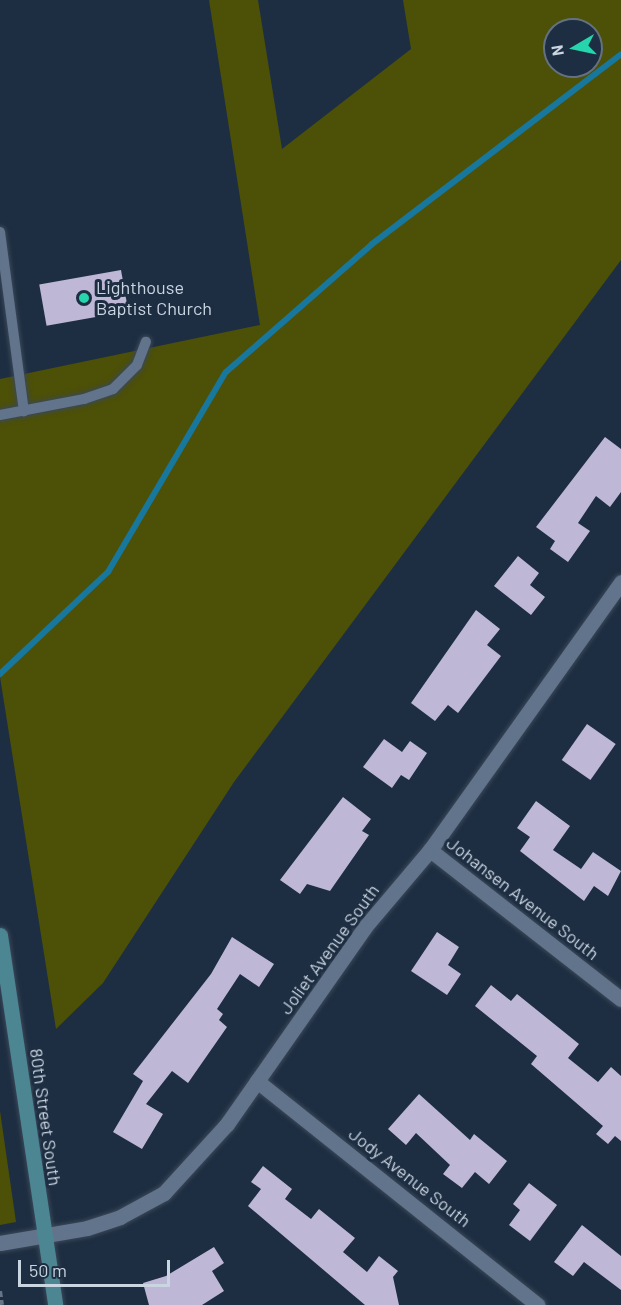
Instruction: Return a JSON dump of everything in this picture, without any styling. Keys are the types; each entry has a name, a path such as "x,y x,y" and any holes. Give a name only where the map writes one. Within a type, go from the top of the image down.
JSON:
{"main road":[{"name":"80th Street South","path":"0,935 55,1305"}],"street":[{"name":"Joliet Avenue South","path":"0,1243 44,1236 120,1217 164,1193 227,1124 364,928 430,850 621,582"},
{"name":"Johansen Avenue South","path":"430,850 621,999"},
{"name":"Jody Avenue South","path":"257,1081 538,1305"}],"lane":[{"path":"0,231 24,411"},
{"path":"0,415 113,389 137,365 146,342"}],"path":[{"path":"0,1290 2,1305"}],"shaded area":[{"path":"209,0 258,0 282,149 411,49 403,0 621,0 621,260 234,782 103,983 56,1029 0,677 0,379 260,325"},
{"path":"0,1111 16,1222 0,1225"}],"building":[{"name":"Lighthouse Baptist Church","path":"121,270 128,311 47,326 39,284"},
{"path":"605,437 621,449 621,492 610,507 596,496 578,523 590,531 568,562 550,549 555,541 536,527"},
{"path":"518,556 539,573 530,585 545,597 531,615 494,586"},
{"path":"476,610 500,629 487,645 501,656 458,713 448,705 435,721 411,703"},
{"path":"587,724 616,744 590,780 562,760"},
{"path":"384,739 402,752 410,741 427,753 409,780 401,775 392,788 363,767"},
{"path":"343,797 371,819 362,831 369,835 330,891 307,884 300,894 280,880"},
{"path":"536,801 570,826 553,850 581,869 593,852 621,871 608,896 594,886 584,901 520,851 530,837 517,828"},
{"path":"437,932 459,947 448,965 461,974 447,995 411,971"},
{"path":"232,937 274,964 259,987 240,974 217,1009 223,1014 219,1020 227,1027 188,1083 172,1071 146,1104 163,1114 142,1149 113,1132 143,1081 133,1074 211,974"},
{"path":"491,985 511,1001 517,994 579,1044 568,1058 598,1082 611,1067 621,1076 621,1141 615,1136 608,1144 596,1134 603,1126 531,1064 537,1056 475,1006"},
{"path":"419,1094 470,1140 474,1134 507,1161 489,1184 475,1172 462,1188 443,1174 450,1165 416,1133 406,1145 388,1129"},
{"path":"263,1166 292,1189 285,1199 311,1219 319,1209 355,1238 343,1252 367,1272 379,1256 398,1271 393,1277 399,1305 365,1305 248,1206 261,1189 251,1182"},
{"path":"529,1183 557,1205 530,1241 509,1225 520,1210 513,1204"},
{"path":"582,1225 621,1256 621,1290 584,1262 573,1276 554,1262"},
{"path":"214,1247 224,1263 212,1271 224,1291 202,1305 149,1305 143,1283 166,1276"}],"waterway":[{"path":"0,674 108,572 226,372 372,244 621,54"}],"place":[{"name":"Lighthouse Baptist Church","path":"84,298"}]}
